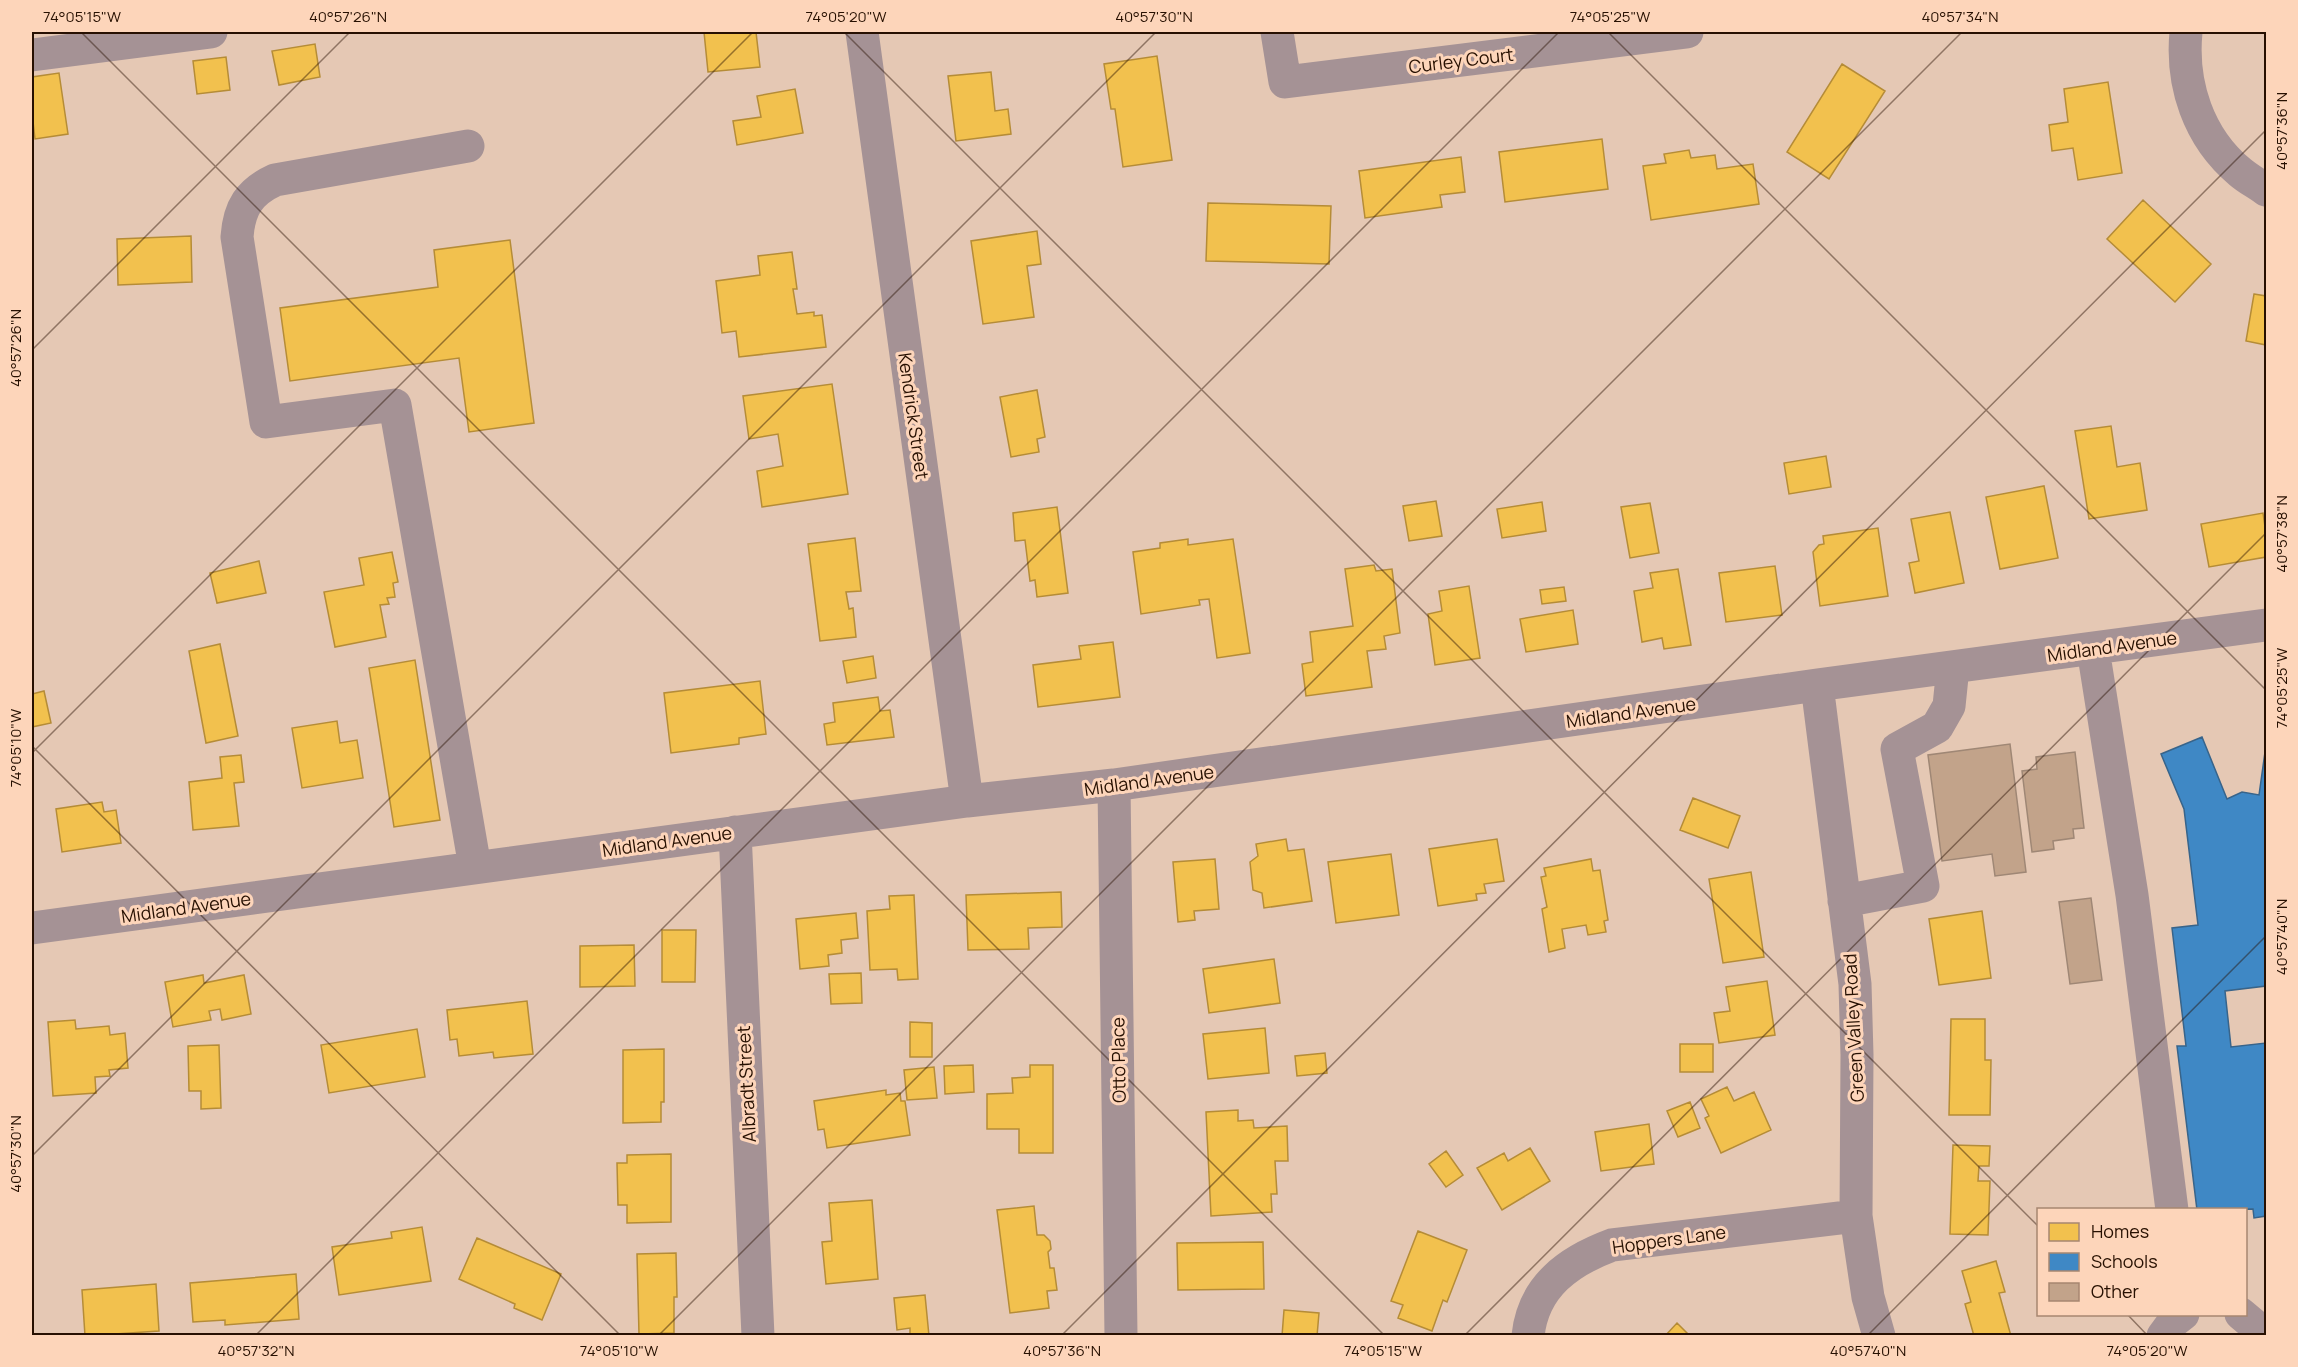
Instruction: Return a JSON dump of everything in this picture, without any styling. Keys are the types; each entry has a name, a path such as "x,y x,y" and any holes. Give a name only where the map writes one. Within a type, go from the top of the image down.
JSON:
{"street":[{"path":"32,55 211,32"},
{"name":"Kendrick Street","path":"862,32 967,801"},
{"name":"Curley Court","path":"1277,32 1285,82 1687,32"},
{"path":"2186,32 2184,48 2188,86 2199,119 2217,149 2240,172 2266,190"},
{"path":"468,146 275,180 259,187 249,199 238,218 237,237 266,422 395,405 476,867"},
{"name":"Midland Avenue","path":"32,928 967,801 1114,785 1816,685 2266,625"},
{"path":"2093,649 2132,895 2172,1208"},
{"path":"1844,902 1923,886 1897,749 1937,727 1949,706 1953,668"},
{"name":"Green Valley Road","path":"1816,685 1855,984 1856,1216 1868,1297 1879,1335"},
{"name":"Otto Place","path":"1114,785 1122,1335"},
{"name":"Albradt Street","path":"735,832 758,1335"},
{"name":"Hoppers Lane","path":"1528,1335 1530,1317 1544,1292 1562,1272 1587,1255 1612,1245 1856,1216"},
{"path":"2163,1335 2180,1316"},
{"path":"2243,1316 2260,1330 2262,1335"}],"building: Homes":[{"path":"704,32 756,32 760,67 708,72"},
{"path":"315,44 320,77 279,85 272,51"},
{"path":"1157,56 1172,160 1123,167 1115,109 1111,109 1104,64"},
{"path":"226,57 230,90 197,94 193,61"},
{"path":"1842,64 1885,91 1829,179 1787,152"},
{"path":"991,72 995,111 1008,109 1011,134 956,141 948,76"},
{"path":"59,73 68,134 35,139 32,77"},
{"path":"2108,82 2122,173 2078,180 2073,148 2052,151 2049,125 2068,122 2064,89"},
{"path":"795,89 803,133 737,145 733,121 761,117 757,96"},
{"path":"1602,139 1608,189 1505,202 1499,152"},
{"path":"1689,150 1691,158 1715,155 1717,169 1753,164 1759,204 1651,220 1643,166 1666,163 1664,154"},
{"path":"1461,157 1465,192 1440,195 1442,207 1365,218 1359,171"},
{"path":"2143,200 2211,264 2175,302 2107,239"},
{"path":"1208,203 1331,206 1329,264 1206,261"},
{"path":"1037,231 1041,264 1027,266 1034,317 983,324 971,241"},
{"path":"191,236 192,282 118,285 117,239"},
{"path":"510,240 534,423 469,432 459,358 290,381 280,308 438,287 434,250"},
{"path":"792,252 797,289 793,289 797,314 814,312 814,316 822,315 826,347 739,357 736,331 722,333 716,281 760,275 758,256"},
{"path":"2254,294 2266,296 2266,345 2246,341"},
{"path":"832,384 848,494 762,507 757,471 783,466 778,434 749,439 743,396"},
{"path":"1037,390 1045,437 1037,439 1039,452 1011,457 1000,397"},
{"path":"2111,426 2117,467 2140,463 2147,510 2089,519 2075,431"},
{"path":"1826,456 1831,487 1789,494 1784,463"},
{"path":"2044,486 2058,558 2000,569 1986,497"},
{"path":"1436,501 1442,536 1409,541 1403,506"},
{"path":"1542,502 1546,531 1502,538 1497,509"},
{"path":"1650,503 1659,553 1630,558 1621,507"},
{"path":"1057,507 1068,593 1037,597 1035,580 1030,581 1025,540 1015,541 1013,513"},
{"path":"1950,512 1964,583 1915,593 1909,563 1919,561 1911,519"},
{"path":"2263,513 2266,557 2209,567 2201,524"},
{"path":"1878,528 1888,596 1820,606 1813,552 1819,545 1824,544 1823,536"},
{"path":"855,538 861,591 846,592 849,609 853,608 856,637 820,641 808,544"},
{"path":"1188,539 1188,545 1233,539 1250,653 1217,658 1209,599 1199,600 1200,605 1141,614 1133,552 1160,548 1160,543"},
{"path":"392,552 398,582 393,583 395,597 387,598 389,604 380,605 386,637 335,647 324,592 364,585 359,558"},
{"path":"259,561 266,593 217,603 210,573"},
{"path":"1374,565 1376,571 1392,569 1400,633 1384,636 1386,649 1367,651 1372,687 1306,696 1302,664 1313,662 1310,632 1353,626 1345,569"},
{"path":"1775,566 1782,615 1726,622 1719,573"},
{"path":"1678,569 1691,645 1664,649 1662,638 1642,642 1634,591 1653,588 1650,573"},
{"path":"1469,586 1480,658 1435,665 1428,614 1442,611 1439,591"},
{"path":"1564,587 1566,601 1542,604 1540,590"},
{"path":"1573,610 1578,644 1526,652 1520,619"},
{"path":"1113,642 1120,697 1038,707 1033,665 1081,659 1079,646"},
{"path":"220,644 238,736 206,743 189,651"},
{"path":"873,656 876,678 847,683 843,661"},
{"path":"415,660 440,820 394,827 369,668"},
{"path":"760,681 766,734 739,738 739,744 671,753 664,693"},
{"path":"44,691 51,723 32,727 32,694"},
{"path":"878,697 880,711 890,710 894,737 827,745 824,724 835,722 833,703"},
{"path":"337,721 340,743 357,740 363,778 302,788 292,728"},
{"path":"241,755 244,782 234,783 239,826 193,830 189,782 222,778 220,757"},
{"path":"1693,798 1740,816 1728,848 1680,830"},
{"path":"102,802 104,812 116,810 121,843 62,852 56,809"},
{"path":"1286,839 1288,851 1304,849 1312,901 1264,908 1262,893 1253,890 1250,862 1258,856 1256,844"},
{"path":"1497,839 1504,881 1484,884 1486,893 1476,894 1477,900 1438,906 1429,849"},
{"path":"1391,854 1399,915 1336,923 1328,862"},
{"path":"1215,859 1219,909 1194,911 1195,920 1178,922 1173,862"},
{"path":"1591,859 1593,871 1600,870 1608,920 1604,921 1606,932 1588,935 1586,925 1562,929 1565,948 1549,952 1542,909 1547,907 1541,877 1546,876 1544,868"},
{"path":"1751,872 1764,957 1723,963 1709,879"},
{"path":"1061,892 1062,927 1028,928 1029,949 968,950 966,895"},
{"path":"914,895 918,979 898,980 897,969 870,970 867,911 890,909 889,896"},
{"path":"1982,911 1991,978 1939,985 1929,919"},
{"path":"856,913 858,938 841,940 842,953 828,955 829,966 800,969 796,919"},
{"path":"662,930 696,930 695,982 662,982"},
{"path":"634,945 635,986 580,987 580,946"},
{"path":"1274,959 1280,1003 1209,1013 1203,969"},
{"path":"861,973 862,1003 831,1004 829,974"},
{"path":"203,975 204,983 244,975 251,1014 222,1020 220,1009 209,1011 211,1020 173,1027 165,982"},
{"path":"1767,981 1775,1035 1719,1043 1714,1013 1730,1011 1726,987"},
{"path":"527,1001 533,1054 494,1058 493,1052 459,1056 457,1039 450,1040 447,1010"},
{"path":"1951,1019 1985,1019 1985,1060 1991,1060 1990,1115 1949,1115"},
{"path":"75,1020 76,1029 109,1026 110,1035 125,1033 128,1068 109,1070 110,1076 95,1077 96,1093 53,1096 48,1022"},
{"path":"910,1022 932,1023 932,1057 910,1057"},
{"path":"1265,1028 1269,1073 1208,1079 1203,1034"},
{"path":"417,1029 425,1077 329,1093 321,1045"},
{"path":"1680,1044 1713,1044 1713,1072 1680,1072"},
{"path":"219,1045 221,1108 201,1109 201,1091 189,1091 188,1046"},
{"path":"664,1049 664,1102 661,1102 661,1122 623,1123 623,1050"},
{"path":"1325,1053 1327,1073 1297,1076 1295,1056"},
{"path":"973,1065 974,1092 945,1094 944,1066"},
{"path":"1030,1065 1053,1065 1053,1153 1019,1153 1019,1129 987,1129 987,1094 1013,1093 1012,1078 1030,1077"},
{"path":"934,1067 937,1098 907,1100 904,1070"},
{"path":"1727,1087 1734,1101 1754,1092 1771,1130 1721,1153 1705,1118 1709,1116 1701,1099"},
{"path":"886,1090 886,1095 900,1093 901,1101 905,1101 910,1135 827,1148 824,1129 818,1130 814,1101"},
{"path":"1690,1102 1700,1128 1678,1137 1667,1111"},
{"path":"1238,1110 1238,1121 1253,1120 1254,1128 1287,1126 1288,1161 1275,1161 1277,1194 1271,1194 1272,1212 1211,1216 1206,1112"},
{"path":"1649,1124 1654,1164 1601,1171 1595,1132"},
{"path":"1953,1145 1990,1146 1989,1166 1979,1166 1978,1181 1990,1181 1988,1235 1950,1234"},
{"path":"1530,1148 1550,1181 1502,1210 1477,1168 1504,1153 1508,1161"},
{"path":"1446,1151 1463,1175 1446,1187 1429,1164"},
{"path":"671,1154 671,1222 627,1223 627,1205 618,1205 617,1163 627,1163 627,1155"},
{"path":"872,1200 878,1279 826,1284 822,1242 832,1241 829,1203"},
{"path":"1034,1206 1037,1235 1044,1235 1050,1241 1051,1249 1048,1252 1050,1268 1054,1268 1057,1290 1047,1291 1049,1308 1010,1313 997,1210"},
{"path":"422,1227 431,1281 339,1295 332,1247 392,1238 391,1232"},
{"path":"1418,1231 1467,1250 1447,1302 1443,1300 1432,1331 1398,1318 1403,1305 1391,1301"},
{"path":"477,1238 561,1274 542,1320 514,1308 515,1304 459,1279"},
{"path":"1263,1242 1264,1289 1178,1290 1177,1243"},
{"path":"676,1253 677,1297 674,1297 674,1333 639,1334 637,1254"},
{"path":"1996,1261 2005,1292 1999,1293 2011,1336 1974,1336 1965,1304 1971,1302 1962,1271"},
{"path":"296,1274 299,1319 225,1325 225,1320 193,1322 190,1283"},
{"path":"156,1284 159,1331 85,1336 82,1290"},
{"path":"925,1295 929,1336 910,1336 910,1328 897,1330 894,1298"},
{"path":"1284,1310 1319,1313 1317,1336 1282,1336"},
{"path":"1677,1323 1690,1336 1665,1336"}],"building: Schools":[{"path":"2202,737 2227,799 2242,792 2259,795 2266,745 2266,986 2225,991 2231,1047 2266,1043 2266,1216 2254,1218 2253,1209 2247,1208 2197,1208 2177,1046 2186,1046 2172,928 2198,925 2184,809 2161,754"}],"building: Other":[{"path":"2010,744 2026,872 1995,876 1992,854 1942,861 1928,755"},
{"path":"2075,752 2084,828 2073,829 2074,838 2053,841 2054,849 2032,852 2022,771 2037,769 2036,757"},
{"path":"2091,898 2102,980 2070,984 2059,902"}]}
